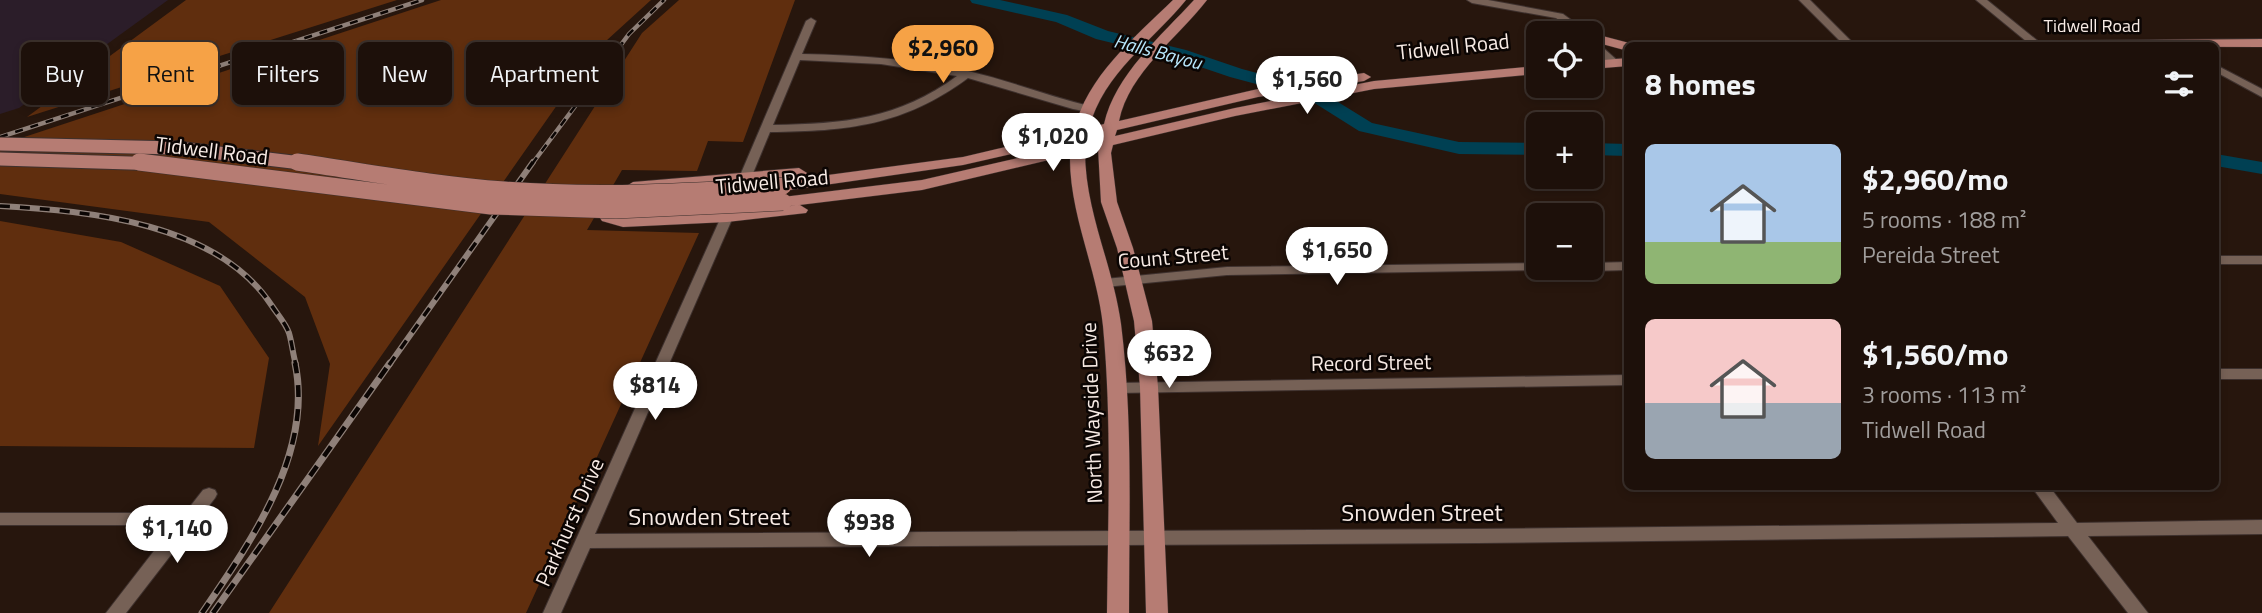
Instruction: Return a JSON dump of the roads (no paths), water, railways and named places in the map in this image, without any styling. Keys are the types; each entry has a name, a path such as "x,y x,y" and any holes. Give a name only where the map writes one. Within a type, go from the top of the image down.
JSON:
{"main road":[{"name":"North Wayside Drive","path":"1118,613 1116,388 1112,323 1105,283 1081,205 1079,141 1089,109 1116,63 1180,0"},
{"path":"1157,613 1149,387 1143,321 1134,280 1109,202 1104,153 1118,101 1138,70 1201,0"},
{"path":"1603,42 1624,48"},
{"name":"Tidwell Road","path":"2219,44 2262,43"},
{"path":"1603,56 1624,50"},
{"path":"2219,53 2262,52"},
{"name":"Tidwell Road","path":"0,144 86,144 203,150 385,177 505,190 623,194 868,193 1079,141 1111,127 1213,102 1350,78 1526,59"},
{"path":"1603,60 1621,63"},
{"name":"Tidwell Road","path":"1079,141 1106,143 1235,112 1374,85 1526,71"},
{"name":"Tidwell Road","path":"0,159 199,167 388,195 497,207 664,210 783,194"},
{"path":"901,163 967,168 926,192 844,206 727,217 623,222 608,218 608,207 626,190 638,185 901,163"}],"street":[{"path":"1472,0 1559,16 1566,21"},
{"path":"1804,0 1847,42"},
{"path":"1981,0 2034,42"},
{"path":"1529,11 1547,21"},
{"path":"745,178 811,21"},
{"path":"795,57 880,60 966,74 1059,103 1089,109"},
{"path":"2219,70 2262,94"},
{"path":"764,129 834,127 875,121 929,102 966,74"},
{"name":"Parkhurst Drive","path":"552,613 727,217"},
{"path":"2219,261 2262,260"},
{"path":"1603,267 1624,266"},
{"name":"Count Street","path":"1105,283 1227,271 1526,267"},
{"path":"2219,374 2262,374"},
{"name":"Record Street","path":"1116,388 1624,380"},
{"path":"2042,490 2139,613"},
{"path":"115,613 209,494"},
{"path":"0,519 189,519"},
{"name":"Snowden Street","path":"583,541 1118,539 2262,527"}],"waterway":[{"name":"Halls Bayou","path":"978,0 1061,18 1102,35 1180,54 1236,73 1311,93 1366,127 1459,148 1526,149"},
{"name":"Halls Bayou","path":"1603,149 1624,150"},
{"name":"Halls Bayou","path":"2219,161 2262,168"}],"railway":[{"path":"0,137 422,0"},
{"path":"532,164 629,34 664,0"},
{"path":"389,365 533,162"},
{"path":"0,206 111,218 186,239 219,256 248,278 282,320 289,333 296,365"},
{"path":"202,613 258,527 287,463 295,430 298,397 295,363"},
{"path":"213,613 390,363"}]}
